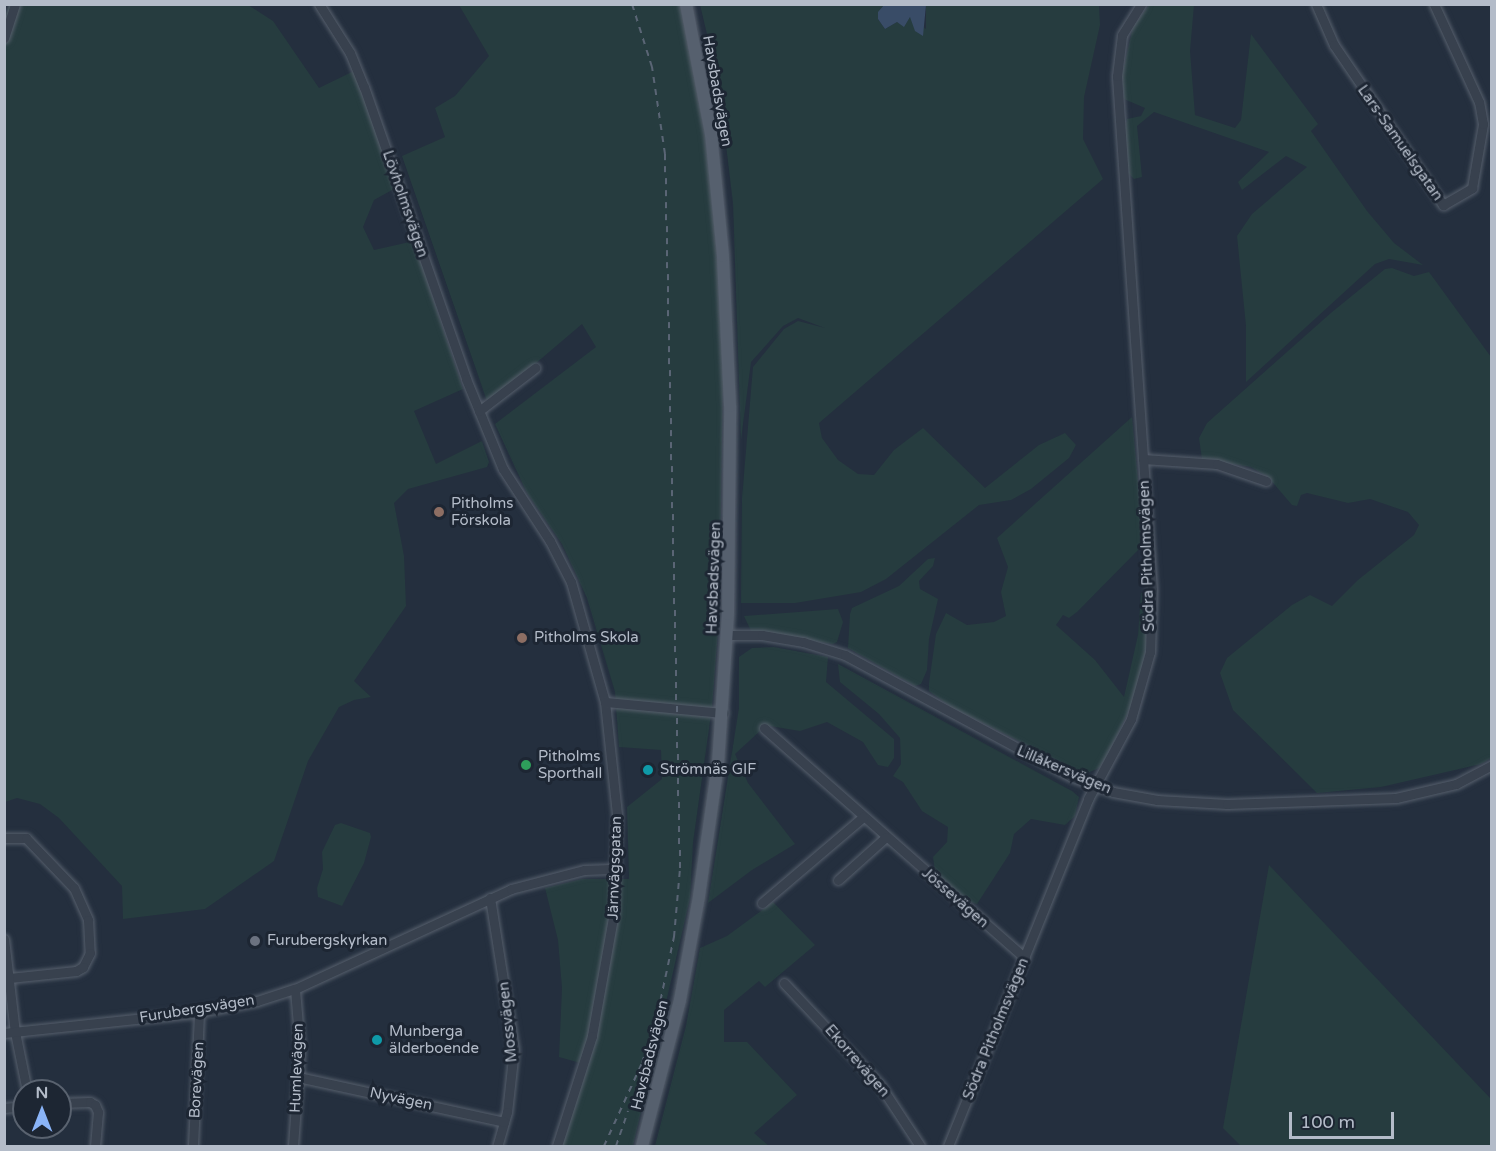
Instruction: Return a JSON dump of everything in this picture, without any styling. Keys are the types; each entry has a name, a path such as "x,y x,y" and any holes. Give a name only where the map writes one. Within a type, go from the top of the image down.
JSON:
{"main road":[{"name":"Havsbadsvägen","path":"642,1146 695,925 723,712 727,635 731,477 723,256 711,134 686,4"}],"street":[{"path":"4,38 15,4"},
{"name":"Lövholmsvägen","path":"319,4 335,25 360,78 479,411 507,479 565,567 584,619 605,702"},
{"name":"Södra Pitholmsvägen","path":"948,1146 1095,785 1131,719 1150,652 1152,590 1117,75 1122,35 1141,4"},
{"name":"Lars-Samuelsgatan","path":"1316,4 1334,45 1443,205 1451,204 1472,188 1483,124 1479,102 1434,4"},
{"path":"479,411 535,368"},
{"path":"1143,459 1217,464 1266,481"},
{"name":"Lillåkersvägen","path":"727,635 762,635 804,642 845,655 1006,745 1095,785 1157,800 1227,804 1396,798 1455,784 1491,765"},
{"path":"605,702 723,712"},
{"name":"Järnvägsgatan","path":"557,1146 601,1000 617,869 616,791 605,702"},
{"name":"Jössevägen","path":"764,728 1025,958"},
{"path":"762,903 863,817"},
{"path":"838,880 886,837"},
{"path":"4,838 26,838 74,888 87,920 90,953 83,967 76,971 9,978"},
{"name":"Furubergsvägen","path":"10,1032 199,1012 295,989 490,898 570,873 617,869"},
{"name":"Mossvägen","path":"490,898 514,1049 504,1122 497,1146"},
{"path":"4,939 9,978 10,1032 24,1079"},
{"name":"Ekorrevägen","path":"784,983 880,1085 920,1146"},
{"name":"Humlevägen","path":"293,1146 300,1016 295,989"},
{"name":"Borevägen","path":"193,1146 199,1012"},
{"name":"Nyvägen","path":"298,1077 504,1122"},
{"path":"72,1102 90,1101 95,1105 95,1146"}],"green space":[{"path":"9,5 248,5 273,21 319,88 360,68 401,185 374,200 363,227 374,250 414,241 463,389 414,411 436,464 482,441 489,462 487,467 408,489 394,503 404,556 406,606 354,681 371,697 354,700 339,707 308,761 274,861 205,909 123,919 122,886 59,818 40,804 17,798 5,802 4,19"},
{"path":"459,5 681,5 702,103 724,320 719,619 712,707 693,843 690,898 633,1146 557,1146 584,1064 559,1057 562,988 558,940 545,888 582,879 629,879 627,807 662,779 661,750 619,747 615,692 587,598 562,544 527,493 495,424 596,347 582,324 488,404 402,156 445,137 435,108 455,96 489,56"},
{"path":"700,5 884,5 878,19 885,29 897,22 904,26 910,17 926,29 926,5 1099,5 1100,25 1084,97 1083,139 1103,179 819,423 822,438 838,460 858,474 874,475 894,450 923,428 985,488 1039,445 1065,433 1076,445 1069,458 1031,489 1011,500 979,505 886,579 861,592 795,603 741,603 742,498 753,367 784,329 798,321 825,328 798,318 783,326 751,362 741,440 733,203 718,79"},
{"path":"1149,5 1194,5 1190,51 1195,115 1235,128 1241,120 1251,34 1318,124 1311,131 1367,211 1394,243 1423,265 1389,259 1375,264 1246,382 1246,326 1237,236 1252,214 1307,167 1286,156 1242,190 1238,182 1269,152 1154,112 1137,126 1142,177 1134,179 1127,172 1124,131 1127,119 1141,116 1145,108 1124,99 1122,75 1133,27"},
{"path":"1392,268 1414,276 1429,272 1491,357 1491,758 1481,764 1381,787 1317,793 1233,710 1220,673 1227,658 1292,605 1310,595 1332,606 1358,580 1414,535 1419,525 1408,512 1370,499 1348,503 1307,493 1301,495 1297,506 1292,505 1268,477 1251,467 1202,459 1199,438 1207,423 1332,312 1385,269"},
{"path":"1132,417 1144,544 1077,612 1069,618 1063,615 1056,625 1095,660 1124,697 1138,635 1141,593 1147,593 1146,649 1137,694 1099,768 1085,774 951,707 929,691 929,683 936,634 946,613 967,625 994,622 1006,616 1001,592 1008,567 997,538"},
{"path":"935,558 933,566 919,581 920,589 938,599 929,639 927,670 921,684 915,686 848,648 850,614 852,608 899,586 928,559"},
{"path":"838,609 843,622 837,642 833,644 751,631 744,616"},
{"path":"774,647 828,657 826,682 894,739 894,758 888,767 878,765 863,742 827,722 800,731 770,726 760,731 735,754 748,783 795,844 752,870 708,903 739,708 739,657 752,648"},
{"path":"838,664 1072,791 1079,797 1075,816 1065,825 1031,819 1014,834 1010,853 977,904 968,901 936,878 933,857 947,842 948,827 922,811 903,782 893,776 901,764 900,738 879,714 840,682"},
{"path":"341,823 370,833 371,837 364,863 342,906 318,897 317,888 323,869 322,852 335,825"},
{"path":"1269,865 1491,1099 1491,1146 1241,1146 1223,1128"},
{"path":"773,902 815,945 765,987 759,981 724,1010 724,1042 747,1042 797,1095 754,1133 769,1146 655,1146 686,1026 700,948 727,936"}],"water":[{"path":"884,5 926,5 923,36 915,31 910,17 904,27 897,22 885,29 878,19 878,12"}],"railway":[{"path":"604,1146 642,1063 658,1012 674,937 680,868 665,154 652,67 632,4"},
{"path":"616,1146 628,1111"}],"place":[{"name":"Pitholms Förskola","path":"439,512"},
{"name":"Pitholms Skola","path":"522,638"},
{"name":"Pitholms Sporthall","path":"526,765"},
{"name":"Strömnäs GIF","path":"648,770"},
{"name":"Furubergskyrkan","path":"255,941"},
{"name":"Munberga älderboende","path":"377,1040"}]}
